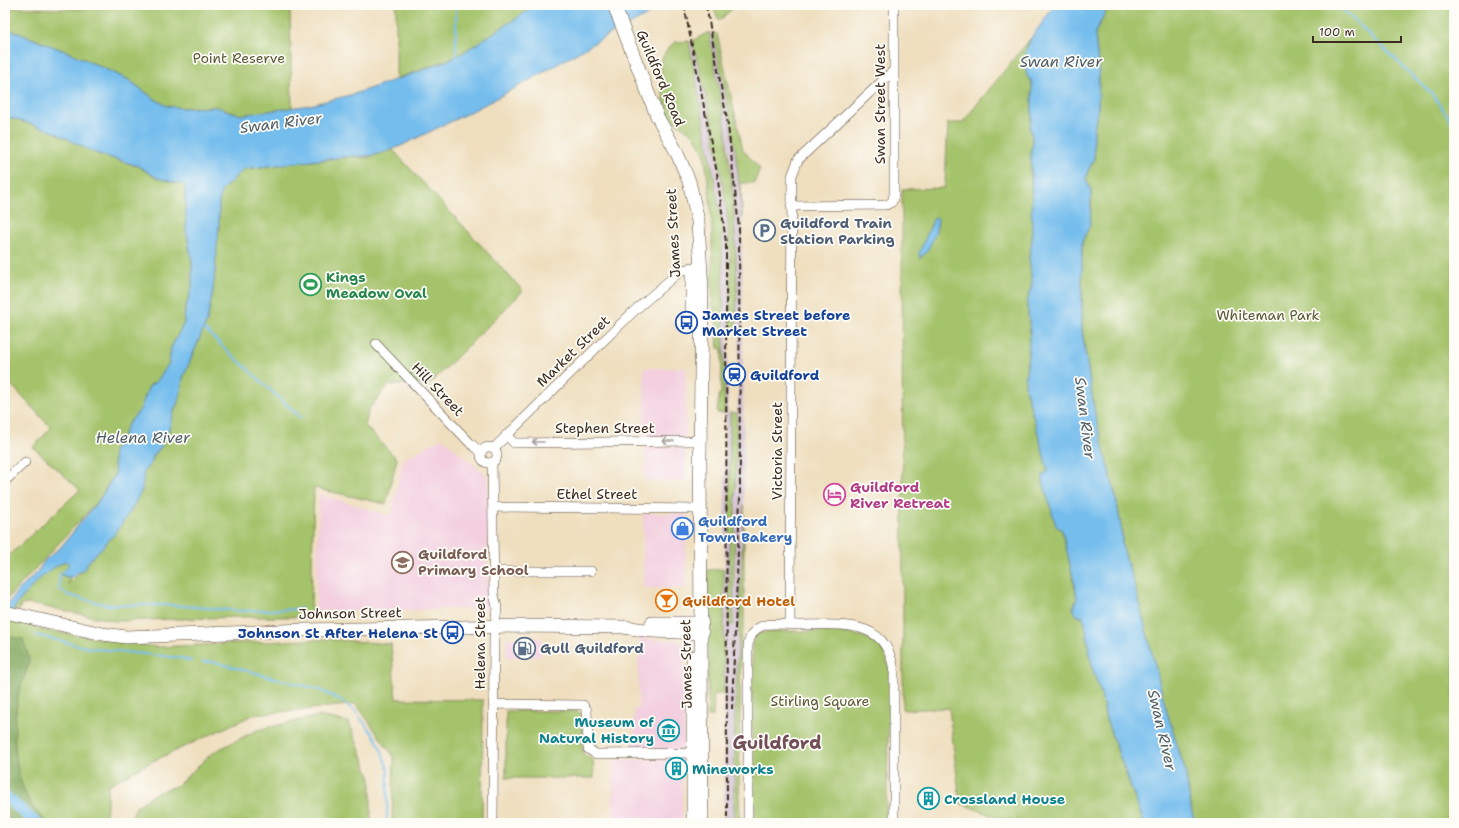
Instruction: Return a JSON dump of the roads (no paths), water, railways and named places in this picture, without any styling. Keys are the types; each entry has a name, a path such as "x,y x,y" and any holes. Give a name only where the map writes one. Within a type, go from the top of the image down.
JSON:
{"highway":[{"name":"Guildford Road","path":"614,5 657,116 681,162"},
{"name":"James Street","path":"681,162 690,199 701,303 700,431 696,509"},
{"name":"James Street","path":"697,269 692,341 692,441 696,509 698,753 702,823"},
{"path":"692,341 695,309 701,303"},
{"name":"Johnson Street","path":"5,612 79,629 126,637 149,638 306,630 494,626 623,627 652,623 697,628"},
{"name":"James Street","path":"693,823 698,753"}],"street":[{"name":"Swan Street West","path":"791,206 886,205 892,202 894,195 894,5"},
{"path":"791,206 792,176 798,160 894,70"},
{"name":"Victoria Street","path":"790,625 791,206"},
{"name":"Market Street","path":"494,448 634,311 675,277 697,269"},
{"name":"Hill Street","path":"376,344 470,443 481,452"},
{"path":"692,441 697,439 700,431"},
{"name":"Stephen Street","path":"506,435 514,443 692,441"},
{"path":"488,447 494,448 497,454 492,462 483,461 481,452 488,447"},
{"path":"5,481 25,462"},
{"name":"Helena Street","path":"492,462 494,507 494,595 497,619 494,626 493,823"},
{"name":"Ethel Street","path":"494,507 696,509"},
{"path":"494,571 591,571"},
{"path":"748,823 748,645 751,634 763,625 860,627 874,634 886,645 892,657 894,672 894,823"},
{"path":"493,704 583,705 587,710 588,749 596,754 698,753"}],"water":[{"name":"Swan River","path":"537,5 660,5 642,18 608,35 496,98 392,150 373,155 244,169 222,190 219,202 219,227 213,291 207,321 183,378 180,397 162,446 153,456 152,462 144,471 142,490 130,512 113,536 89,561 84,569 70,578 60,574 69,565 66,561 57,566 39,579 5,621 5,608 17,592 38,571 45,560 60,548 99,500 115,474 113,451 120,443 128,424 140,410 149,386 157,381 169,363 171,348 184,323 185,310 192,287 192,261 186,229 185,185 157,178 138,166 95,153 52,131 5,116 5,28 75,55 129,80 153,98 167,106 183,108 217,107 241,115 310,105 354,94 423,70 456,57"},
{"name":"Swan River","path":"1055,5 1109,5 1095,33 1099,75 1098,108 1094,129 1094,159 1086,179 1091,191 1091,204 1090,225 1082,242 1082,330 1095,415 1116,498 1122,532 1122,545 1135,587 1167,712 1185,770 1192,813 1196,823 1144,823 1106,719 1101,694 1092,667 1085,623 1083,617 1076,615 1073,608 1077,599 1075,586 1062,530 1056,526 1043,482 1043,475 1048,471 1025,386 1030,331 1027,303 1032,284 1029,257 1032,241 1031,149 1033,144 1030,126 1032,115 1032,82 1027,76 1025,66 1026,50 1031,38"},
{"path":"934,218 938,218 935,234 924,255 920,258 919,253"}],"waterway":[{"path":"456,5 456,57"},
{"path":"1338,5 1432,94 1454,125"},
{"path":"205,330 301,418"},
{"path":"60,574 59,589 68,595 107,605 172,605 241,611 302,609"},
{"path":"36,635 89,648 181,658 191,661"},
{"path":"203,662 214,662 320,690 340,700 355,711 375,737 388,769 387,823"},
{"name":"Helena River","path":"5,796 36,823"}],"railway":[{"path":"684,5 717,173 726,243 727,823"},
{"path":"706,5 728,125 739,228 740,498 732,709"}],"place":[{"name":"Guildford Train Station Parking","path":"764,231"},
{"name":"Kings Meadow Oval","path":"310,285"},
{"name":"James Street before Market Street","path":"687,323"},
{"name":"Guildford","path":"734,375"},
{"name":"Guildford River Retreat","path":"834,495"},
{"name":"Guildford Town Bakery","path":"682,529"},
{"name":"Guildford Primary School","path":"402,562"},
{"name":"Guildford Hotel","path":"667,601"},
{"name":"Johnson St After Helena St","path":"453,633"},
{"name":"Gull Guildford","path":"524,648"},
{"name":"Museum of Natural History","path":"669,730"},
{"name":"Mineworks","path":"676,769"},
{"name":"Crossland House","path":"929,799"}],"district":[{"name":"Guildford","path":"777,743"}],"park label":[{"name":"Point Reserve","path":"239,58"},
{"name":"Whiteman Park","path":"1268,315"},
{"name":"Stirling Square","path":"820,701"}]}
